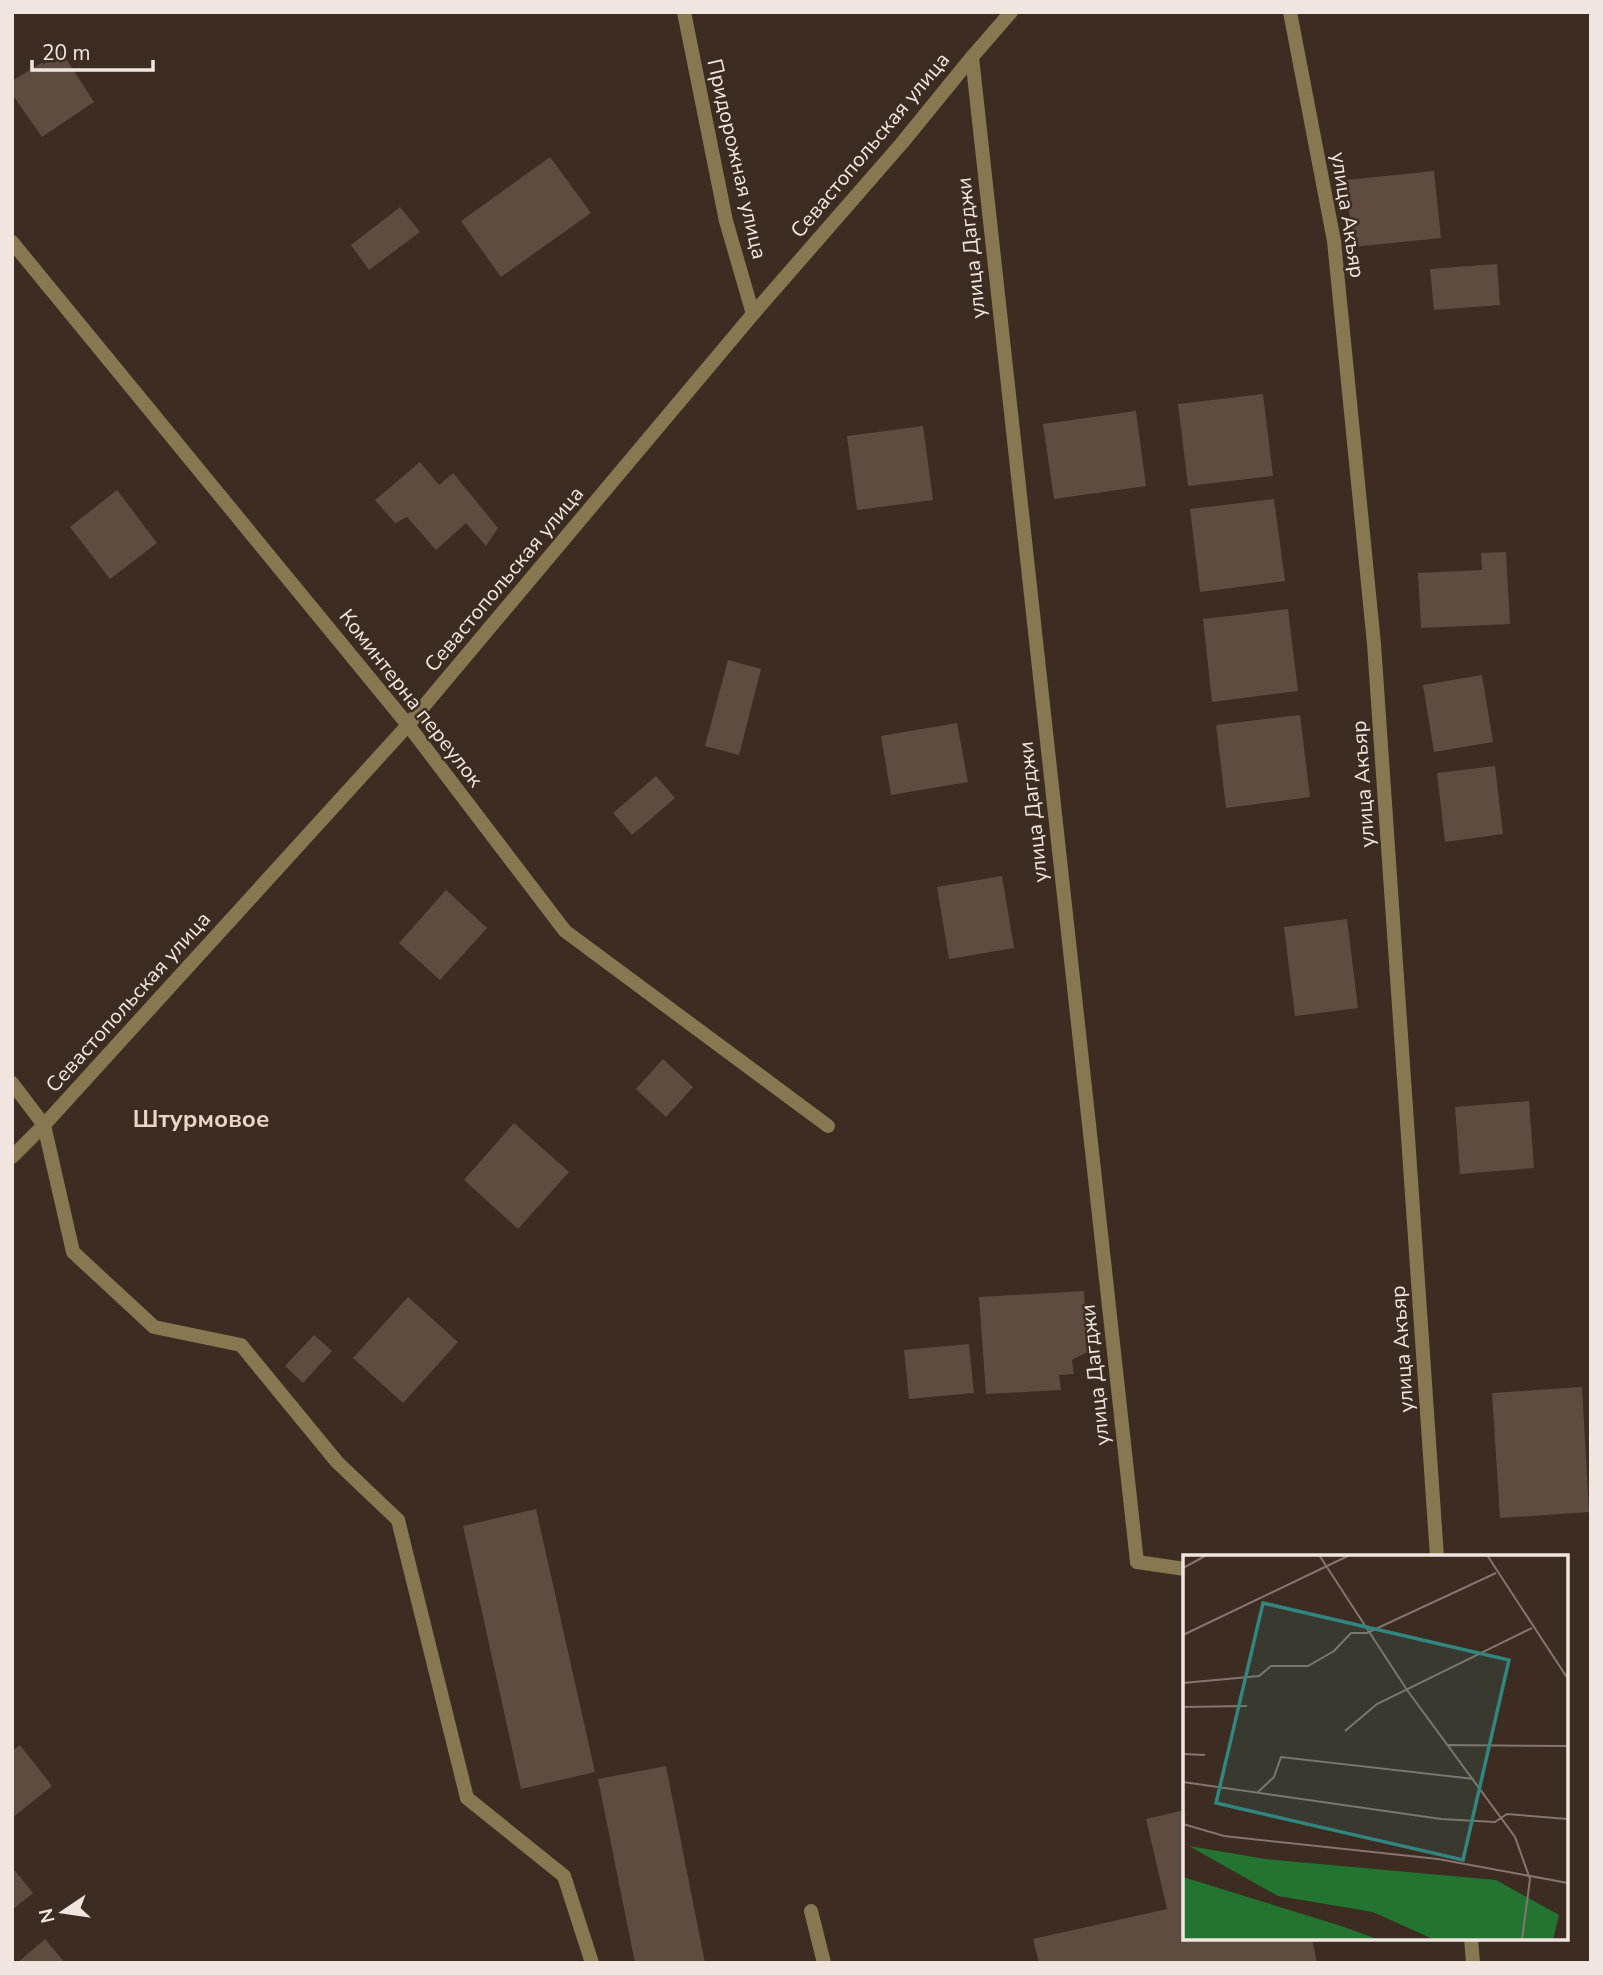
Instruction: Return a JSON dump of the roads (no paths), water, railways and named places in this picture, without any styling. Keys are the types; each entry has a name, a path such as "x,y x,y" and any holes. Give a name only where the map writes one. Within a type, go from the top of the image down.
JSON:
{"street":[{"name":"Придорожная улица","path":"684,12 726,220 753,314"},
{"name":"Севастопольская улица","path":"12,1157 408,725 1011,12"},
{"name":"улица Акъяр","path":"1290,12 1334,242 1374,645 1437,1555"},
{"name":"улица Дагджи","path":"972,57 1137,1562 1183,1569"},
{"name":"Коминтерна переулок","path":"12,242 408,725 565,931 828,1126"},
{"path":"12,1083 44,1125 73,1252 154,1327 240,1345 337,1462 398,1520 467,1798 564,1876 592,1963"},
{"path":"811,1911 824,1963"},
{"path":"1471,1940 1473,1963"}],"district":[{"name":"Штурмовое","path":"201,1119"}]}
